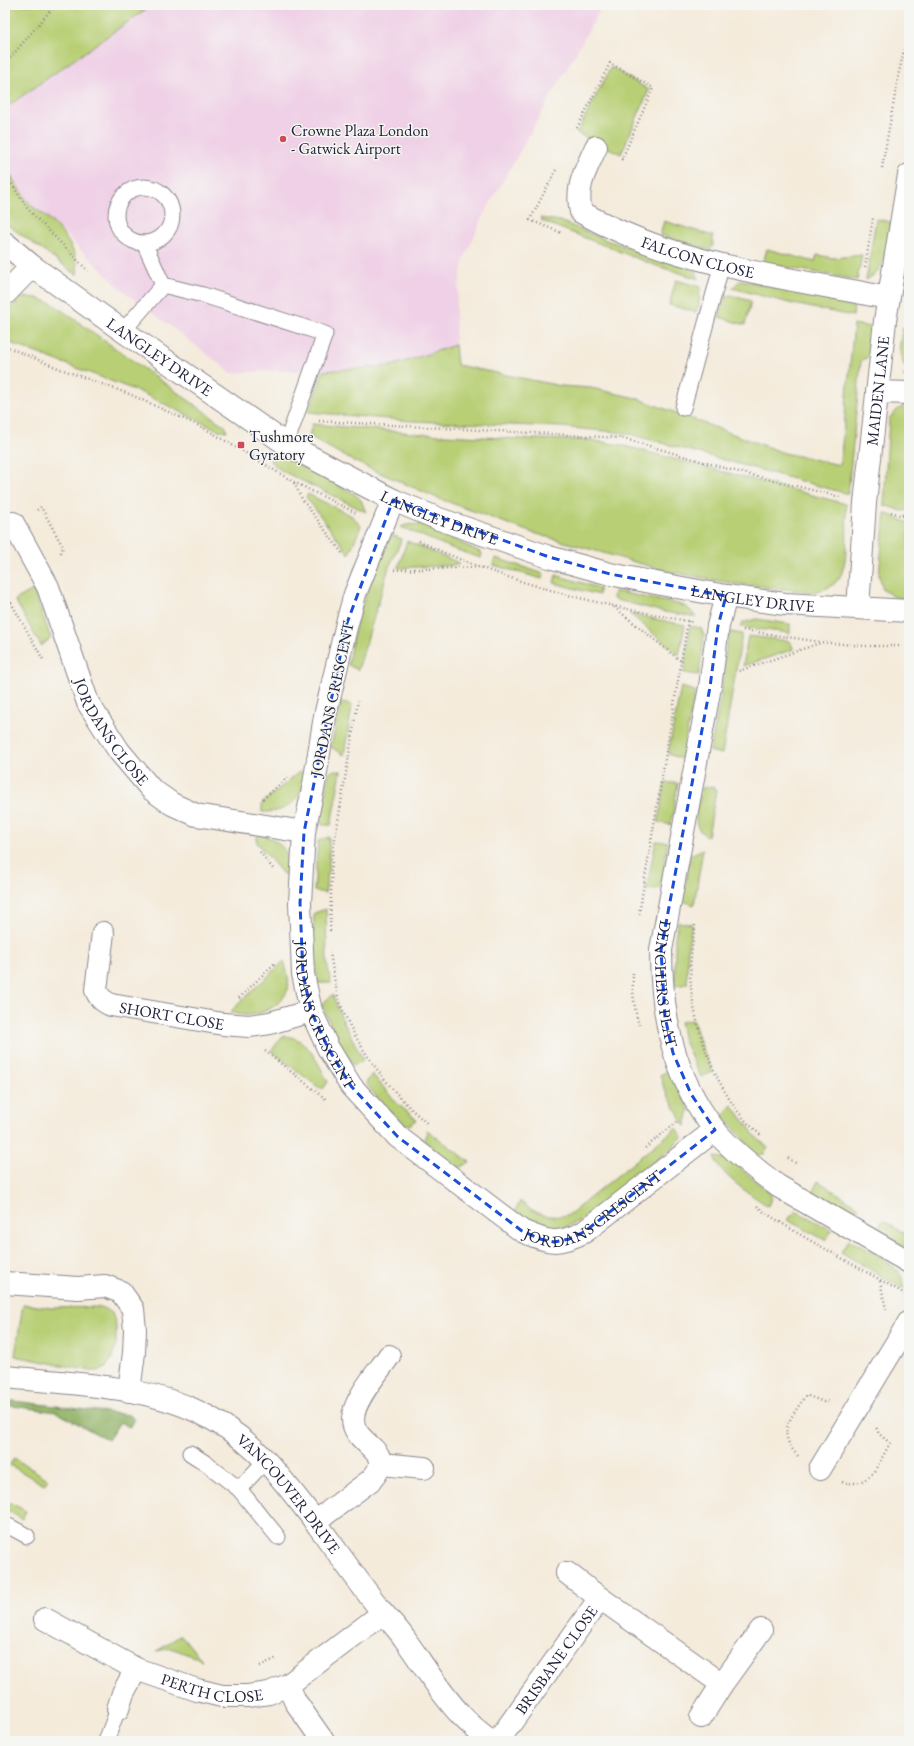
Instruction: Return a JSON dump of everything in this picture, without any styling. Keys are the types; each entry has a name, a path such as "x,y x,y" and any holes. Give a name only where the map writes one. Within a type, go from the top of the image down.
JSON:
{"street":[{"name":"FALCON CLOSE","path":"596,147 580,183 578,199 581,212 623,234 671,250 722,264 780,278 888,298"},
{"name":"MAIDEN LANE","path":"858,608 865,503 888,298 909,175"},
{"name":"LANGLEY DRIVE","path":"5,243 32,266 123,332 286,444 393,500 439,519 549,556 610,574 726,596 785,604 909,611"},
{"name":"LANGLEY DRIVE","path":"5,253 32,266"},
{"path":"5,294 32,266"},
{"path":"877,392 909,393"},
{"name":"JORDANS CRESCENT","path":"393,500 355,594 338,658 325,716 314,784 304,832 300,902 303,974 311,1011 328,1048 351,1086 398,1137 522,1232 540,1239 554,1242 569,1240 584,1232 715,1130"},
{"name":"JORDANS CLOSE","path":"13,523 48,587 88,703 119,751 151,789 172,804 196,814 304,832"},
{"name":"DENCHERS PLAT","path":"726,596 718,626 710,687 661,950 661,983 665,1017 673,1053 691,1094 715,1130 759,1172 778,1186 909,1262"},
{"name":"SHORT CLOSE","path":"103,933 96,990 98,996 103,1001 111,1005 222,1024 249,1026 270,1023 311,1011"},
{"path":"5,1283 71,1288 105,1286 121,1292 133,1309 135,1330 134,1353 129,1391"},
{"path":"820,1469 909,1322"},
{"path":"315,1522 371,1480 378,1473 381,1464 378,1455 361,1437 354,1426 353,1418 359,1400 389,1356"},
{"name":"VANCOUVER DRIVE","path":"5,1377 129,1391 169,1401 192,1409 232,1431 266,1460 335,1546 383,1613 404,1637 432,1679 462,1716 490,1741"},
{"path":"381,1464 424,1468"},
{"name":"BRISBANE CLOSE","path":"567,1573 722,1684"},
{"name":"BRISBANE CLOSE","path":"498,1741 600,1598"},
{"name":"PERTH CLOSE","path":"45,1619 136,1669 197,1690 222,1696 248,1696 269,1693 288,1685 383,1613"},
{"path":"701,1717 722,1684 761,1630"},
{"path":"118,1710 123,1693 136,1669"},
{"name":"PERTH CLOSE","path":"288,1685 295,1701 321,1740"}],"lane":[{"path":"144,242 163,285"},
{"path":"684,408 722,264"},
{"path":"123,332 163,285"},
{"path":"163,285 202,295 325,334 296,420 286,444"},
{"path":"190,1453 207,1464 239,1489 278,1537"},
{"path":"239,1489 266,1460"},
{"path":"5,1524 27,1536"},
{"path":"106,1741 118,1710"}],"path":[{"path":"5,64 54,5"},
{"path":"574,134 610,63 653,88 622,159 596,147"},
{"path":"559,163 530,220 566,234"},
{"path":"5,174 28,209 93,277"},
{"path":"296,420 622,438 732,470 865,503 909,518"},
{"path":"294,482 302,499 362,578"},
{"path":"900,515 909,514"},
{"path":"394,564 391,571 480,567"},
{"path":"614,607 681,660"},
{"path":"638,916 688,621"},
{"path":"744,637 746,630"},
{"path":"739,671 820,642"},
{"path":"738,678 740,664"},
{"path":"330,933 332,857 359,694"},
{"path":"696,918 691,953 691,987 697,1025 710,1060 727,1095 744,1119 766,1141"},
{"path":"302,937 224,1013 266,1053 329,1101"},
{"path":"330,948 337,993 354,1036 382,1077 420,1117 432,1127"},
{"path":"633,970 632,984 636,1014 640,1029"},
{"path":"674,1115 694,1146"},
{"path":"641,1152 678,1122"},
{"path":"784,1155 803,1167"},
{"path":"753,1202 764,1212 799,1234 909,1296"},
{"path":"257,1669 284,1655"}],"highlighted area":[{"path":"393,500 549,557 610,574 726,596 718,626 710,687 661,950 665,1017 673,1053 691,1094 715,1130 584,1232 569,1239 554,1242 540,1239 522,1231 398,1137 351,1086 328,1048 311,1011 303,974 300,903 304,832 347,623"}],"shaded area":[{"path":"149,5 603,5 483,216 463,262 456,303 455,345 391,366 324,371 267,371 232,373 121,289 46,216 30,204 5,167 5,108"}],"green space":[{"path":"5,5 152,5 5,108"},
{"path":"611,67 649,90 621,154 577,133"},
{"path":"5,167 29,203 46,216 69,242 76,258 77,275 5,223"},
{"path":"540,218 560,221 606,240 695,270 699,279 654,265 542,221"},
{"path":"876,219 891,222 886,255 879,269 874,275 866,280"},
{"path":"664,221 713,236 713,247 709,250 660,235"},
{"path":"767,249 815,262 817,255 833,258 862,255 857,280 763,263"},
{"path":"676,280 700,287 699,304 696,312 669,305"},
{"path":"741,280 854,304 853,316 793,304 732,288"},
{"path":"730,295 751,301 745,325 719,317 724,298"},
{"path":"21,298 37,298 53,304 226,427 227,431 218,430 140,392 5,341 5,314"},
{"path":"854,324 870,327 873,333 871,355 861,361 848,494 626,433 562,427 411,421 308,412 324,371 391,366 455,345 457,365 561,386 591,388 636,398 784,453 840,465"},
{"path":"903,327 909,328 909,380 903,376 908,372 904,366 900,350"},
{"path":"909,405 909,510 902,511 884,505 889,419 898,410"},
{"path":"312,424 425,434 521,439 589,440 621,445 846,504 846,556 842,572 834,584 822,590 813,592 736,584 666,571 530,532 435,497 353,461 309,436"},
{"path":"273,452 355,494 361,500 366,512 282,471 270,461"},
{"path":"308,494 352,516 361,526 349,554 306,497"},
{"path":"885,513 909,523 909,598 896,598 883,590 879,575"},
{"path":"422,524 482,553 481,558 456,550 401,527 406,525"},
{"path":"392,535 402,539 389,567 358,670 348,665 354,631 370,582"},
{"path":"407,541 459,563 458,565 398,568"},
{"path":"496,558 544,574 542,579 493,565"},
{"path":"556,575 599,588 599,595 554,583"},
{"path":"33,590 51,638 41,646 15,600"},
{"path":"614,591 678,604 687,607 696,617 664,612 613,599"},
{"path":"630,614 685,625 679,655"},
{"path":"756,619 790,624 790,633 740,627 742,623"},
{"path":"690,626 701,628 704,636 699,675 684,673"},
{"path":"730,632 742,634 722,754 710,751 721,695 726,647"},
{"path":"748,636 790,641 793,648 792,650 743,666"},
{"path":"681,687 695,691 682,759 668,754"},
{"path":"345,702 352,706 344,755 331,747 340,704"},
{"path":"334,770 341,771 331,825 322,825 321,821 329,773"},
{"path":"299,772 306,773 301,790 293,803 280,810 262,812 262,803"},
{"path":"665,783 678,783 671,825 658,822"},
{"path":"714,786 716,791 708,836 698,828 696,815 702,788"},
{"path":"257,834 272,839 282,847 289,859 292,874 283,874 257,843"},
{"path":"329,837 329,866 325,893 314,891 318,841"},
{"path":"656,841 668,842 660,888 646,890"},
{"path":"703,849 694,905 683,901 690,855"},
{"path":"326,909 327,963 331,983 318,983 313,945 314,913"},
{"path":"678,922 692,924 688,946 687,984 675,986 675,938"},
{"path":"284,961 288,975 288,989 277,1004 266,1011 259,1013 241,1015 232,1013 232,1010"},
{"path":"333,995 341,1017 363,1059 361,1062 353,1065 337,1038 321,1004"},
{"path":"693,1020 704,1053 713,1072 701,1077 684,1041 680,1022"},
{"path":"283,1036 292,1037 299,1040 311,1052 328,1082 322,1090 271,1051"},
{"path":"670,1069 689,1110 685,1126 664,1088 660,1075"},
{"path":"372,1074 398,1104 417,1120 409,1125 405,1124 383,1106 366,1083"},
{"path":"732,1105 756,1137 768,1148 764,1154 757,1155 723,1115"},
{"path":"676,1128 682,1137 673,1147 581,1220 563,1228 547,1228 532,1223 515,1211 520,1201 543,1215 563,1216 570,1214"},
{"path":"427,1130 470,1162 459,1168 424,1141"},
{"path":"714,1157 732,1161 771,1194 768,1206 730,1178 718,1165"},
{"path":"818,1181 859,1207 853,1216 812,1193"},
{"path":"796,1211 832,1230 825,1240 787,1220"},
{"path":"883,1220 909,1236 909,1250 877,1231"},
{"path":"849,1240 875,1253 893,1266 900,1274 903,1281 903,1289 841,1252"},
{"path":"23,1304 52,1308 101,1307 112,1313 116,1325 116,1344 112,1358 106,1367 98,1371 91,1371 15,1356"},
{"path":"5,1400 130,1415 134,1419 129,1428 120,1422 108,1440 56,1412 5,1405"},
{"path":"14,1458 48,1479 44,1485 10,1465"},
{"path":"5,1500 26,1511 22,1519 5,1509"},
{"path":"181,1635 202,1660 171,1648 157,1651"}],"place":[{"name":"Crowne Plaza London - Gatwick Airport","path":"283,139"},
{"name":"Tushmore Gyratory","path":"241,445"}]}
